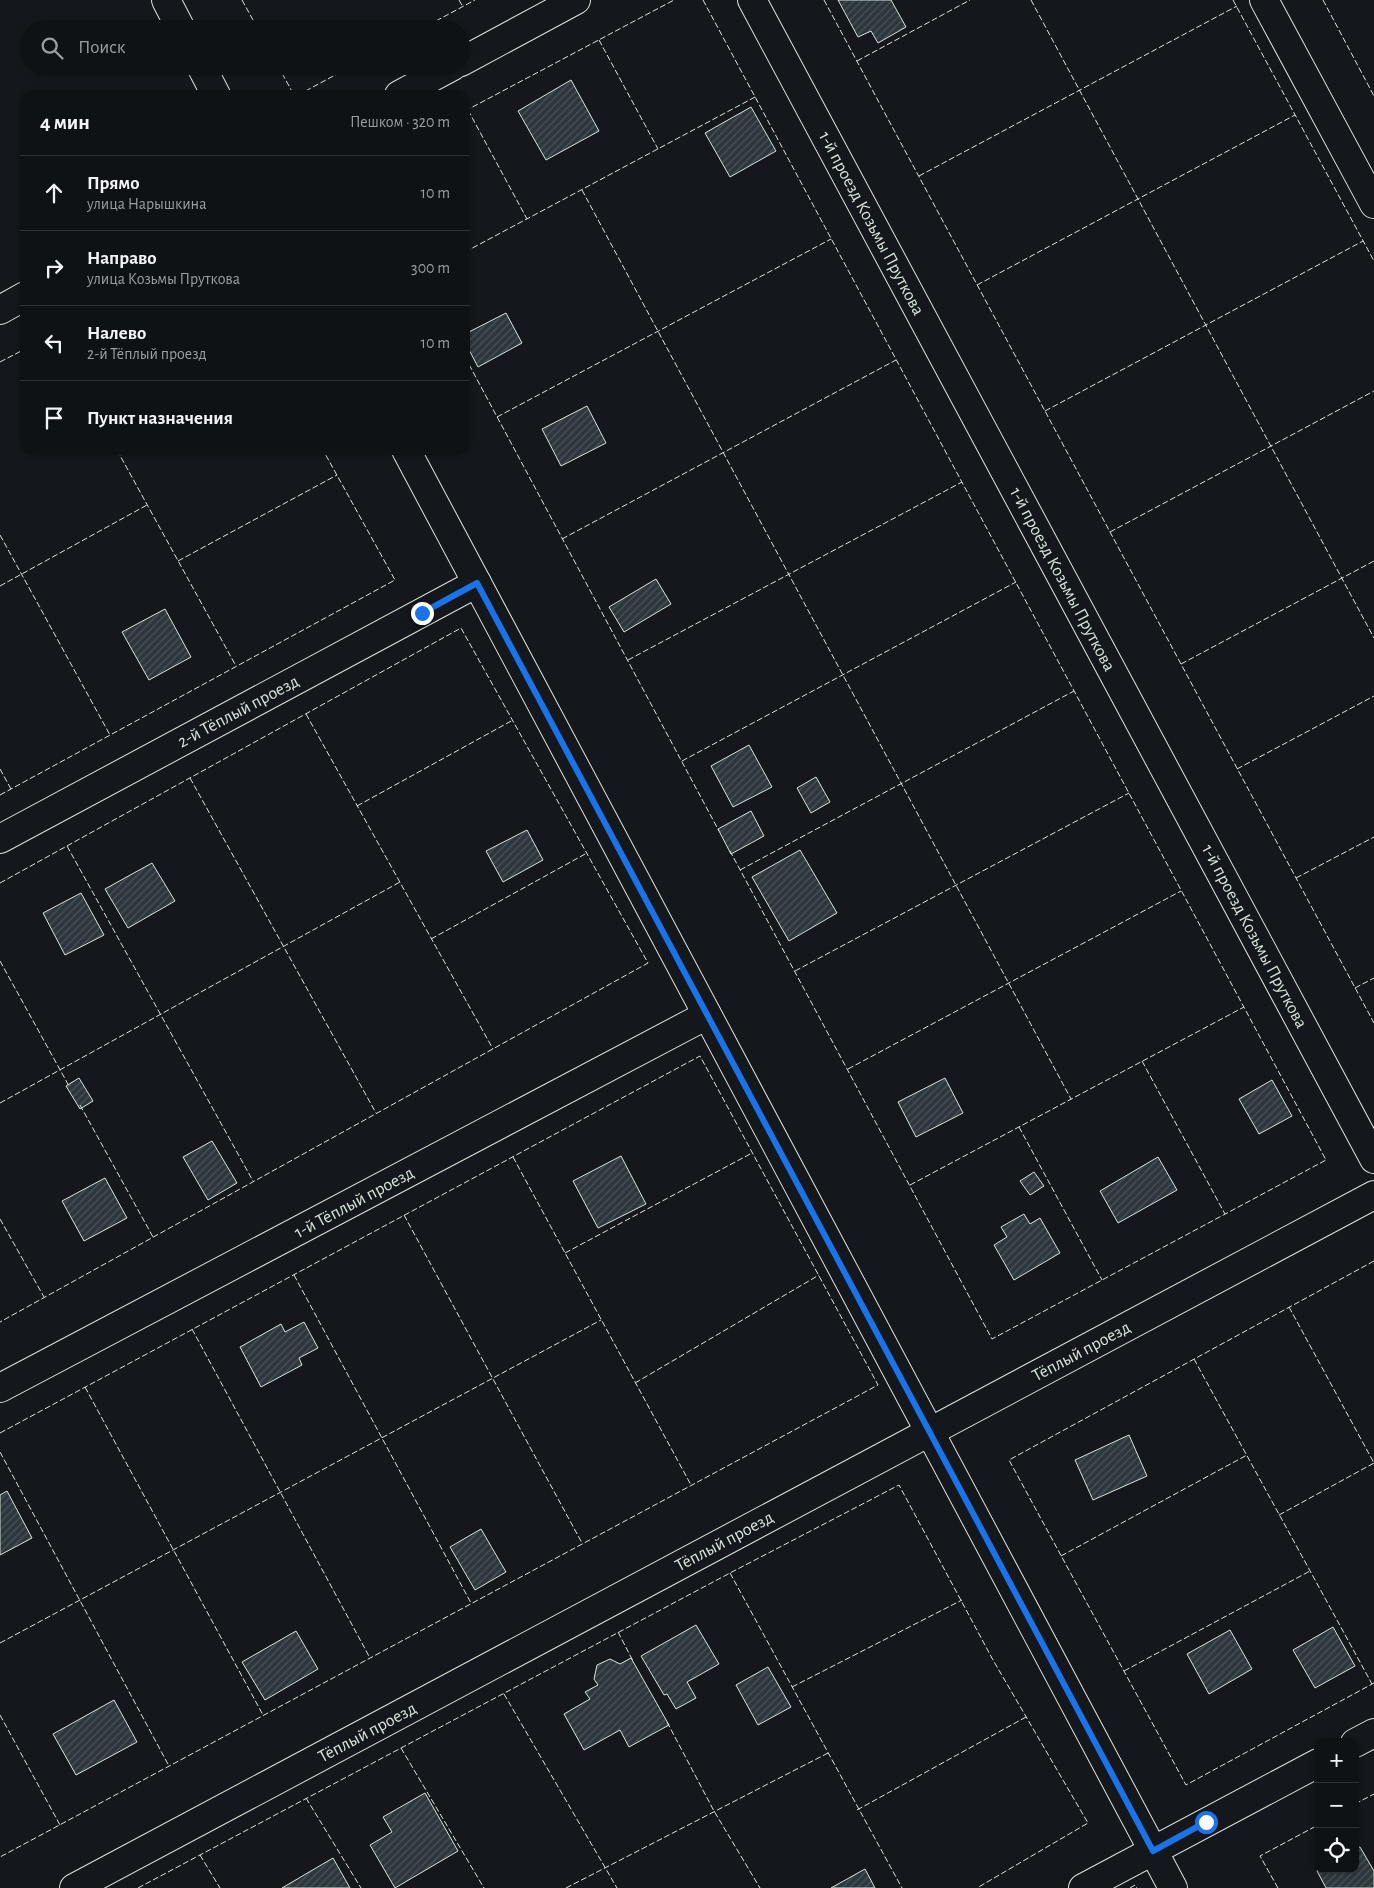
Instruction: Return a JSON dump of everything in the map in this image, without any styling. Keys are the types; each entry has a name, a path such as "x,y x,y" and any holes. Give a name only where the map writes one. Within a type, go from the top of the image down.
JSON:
{"street":[{"path":"166,0 176,20"},
{"path":"470,57 576,0"},
{"name":"1-й проезд Козьмы Пруткова","path":"752,0 1374,1159"},
{"path":"1264,0 1374,204"},
{"path":"206,75 213,90"},
{"path":"408,90 436,75"},
{"path":"0,310 20,299"},
{"path":"409,455 1173,1888"},
{"name":"2-й Тёплый проезд","path":"0,839 477,583"},
{"name":"1-й Тёплый проезд","path":"0,1388 707,1015"},
{"name":"Тёплый проезд","path":"74,1888 1374,1195"},
{"path":"1359,1740 1374,1732"},
{"path":"1084,1888 1314,1765"}],"building":[{"path":"838,0 891,0 906,27 878,43 871,31 858,37"},
{"path":"571,80 599,131 546,160 518,111"},
{"path":"751,107 776,151 730,177 705,133"},
{"path":"506,313 522,343 478,367 470,352 470,331"},
{"path":"587,406 606,443 561,466 542,429"},
{"path":"656,579 671,604 624,632 609,607"},
{"path":"165,609 191,657 149,680 122,632"},
{"path":"749,745 772,787 733,807 711,766"},
{"path":"816,777 830,802 811,813 797,788"},
{"path":"751,811 764,836 731,854 718,829"},
{"path":"527,830 543,860 503,882 486,851"},
{"path":"800,850 837,913 789,941 752,877"},
{"path":"152,863 175,901 128,928 105,889"},
{"path":"81,893 104,935 65,955 43,913"},
{"path":"79,1078 93,1101 80,1109 66,1086"},
{"path":"945,1078 963,1113 916,1137 898,1102"},
{"path":"1272,1080 1292,1116 1259,1134 1239,1099"},
{"path":"212,1141 237,1183 208,1200 183,1157"},
{"path":"621,1156 646,1204 598,1228 573,1181"},
{"path":"1158,1157 1177,1190 1118,1223 1100,1191"},
{"path":"1034,1172 1044,1186 1030,1195 1020,1181"},
{"path":"105,1178 127,1218 84,1241 62,1201"},
{"path":"1024,1214 1030,1224 1040,1218 1060,1253 1014,1280 994,1245 1007,1237 1001,1227"},
{"path":"304,1322 318,1348 299,1358 302,1365 261,1387 240,1347 281,1324 285,1332"},
{"path":"1129,1435 1147,1476 1093,1500 1075,1460"},
{"path":"7,1491 32,1538 0,1555 0,1495"},
{"path":"481,1529 506,1572 475,1590 450,1547"},
{"path":"696,1625 719,1664 687,1682 696,1698 676,1709 667,1694 664,1695 641,1656"},
{"path":"1333,1627 1355,1666 1315,1688 1293,1650"},
{"path":"1230,1630 1252,1669 1209,1694 1187,1654"},
{"path":"296,1631 318,1669 265,1700 242,1662"},
{"path":"631,1658 669,1725 629,1747 620,1730 584,1750 564,1714 590,1699 585,1692 598,1685 594,1679 597,1665 610,1659 620,1664"},
{"path":"768,1667 791,1707 758,1725 736,1685"},
{"path":"114,1700 137,1742 76,1775 53,1734"},
{"path":"425,1793 458,1851 395,1888 370,1845 392,1832 383,1817"},
{"path":"1359,1847 1374,1871 1374,1888 1326,1888 1318,1873 1359,1873"},
{"path":"333,1858 350,1888 282,1888"},
{"path":"865,1869 875,1888 831,1888"}],"fence":[{"path":"242,0 253,20"},
{"path":"459,0 463,7"},
{"path":"438,20 475,0"},
{"path":"470,108 674,0"},
{"path":"703,0 1326,1160 992,1339 730,851"},
{"path":"824,0 1374,1023"},
{"path":"857,61 970,0"},
{"path":"1031,0 1374,638"},
{"path":"1233,0 1374,261"},
{"path":"1323,0 1374,96"},
{"path":"919,176 1237,6"},
{"path":"599,40 658,149"},
{"path":"283,75 291,90"},
{"path":"307,90 335,75"},
{"path":"470,249 755,97"},
{"path":"470,114 527,219"},
{"path":"977,285 1295,115"},
{"path":"582,190 1071,1099"},
{"path":"497,417 831,239"},
{"path":"1045,411 1363,241"},
{"path":"0,362 20,352"},
{"path":"562,539 896,360"},
{"path":"470,366 719,831"},
{"path":"1110,532 1374,391"},
{"path":"120,455 236,666"},
{"path":"0,795 395,580 326,455"},
{"path":"178,561 337,475"},
{"path":"628,660 962,482"},
{"path":"0,586 147,505"},
{"path":"0,535 110,735"},
{"path":"1181,664 1374,561"},
{"path":"682,761 1016,582"},
{"path":"0,883 461,628 648,963 0,1322"},
{"path":"740,870 1074,691"},
{"path":"1237,769 1374,696"},
{"path":"306,714 493,1049"},
{"path":"357,806 513,720"},
{"path":"0,769 11,789"},
{"path":"190,778 376,1113"},
{"path":"795,971 1129,793"},
{"path":"1296,878 1374,837"},
{"path":"67,846 253,1181"},
{"path":"431,939 587,853"},
{"path":"0,1103 400,882"},
{"path":"848,1069 1181,891"},
{"path":"0,961 69,1086"},
{"path":"1355,988 1374,978"},
{"path":"910,1185 1244,1007"},
{"path":"0,1433 700,1056 878,1385 0,1857"},
{"path":"1142,1061 1225,1214"},
{"path":"80,1105 153,1237"},
{"path":"1019,1127 1102,1280"},
{"path":"565,1253 752,1153"},
{"path":"513,1157 691,1485"},
{"path":"404,1215 582,1543"},
{"path":"0,1219 44,1297"},
{"path":"1374,1261 1009,1460 1186,1785 1374,1683"},
{"path":"294,1275 471,1603"},
{"path":"635,1383 819,1275"},
{"path":"1289,1307 1374,1463"},
{"path":"0,1643 601,1320"},
{"path":"192,1329 370,1658"},
{"path":"1194,1359 1372,1684"},
{"path":"85,1387 263,1715"},
{"path":"0,1452 169,1766"},
{"path":"1061,1556 1247,1455"},
{"path":"1279,1515 1374,1463"},
{"path":"138,1888 899,1485 993,1660 1088,1823 977,1888"},
{"path":"1124,1671 1310,1571"},
{"path":"730,1573 902,1888"},
{"path":"792,1687 962,1600"},
{"path":"618,1632 633,1661"},
{"path":"504,1694 617,1888"},
{"path":"0,1715 60,1825"},
{"path":"857,1810 1026,1717"},
{"path":"667,1722 714,1811 760,1888"},
{"path":"401,1748 484,1888"},
{"path":"566,1888 828,1753"},
{"path":"1359,1802 1374,1794"},
{"path":"306,1798 361,1888"},
{"path":"1278,1888 1260,1856 1314,1827"},
{"path":"200,1855 220,1888"},
{"path":"1130,1888 1135,1885 1137,1888"}],"route":[{"path":"422,613 477,583 1153,1851 1206,1822"}]}
